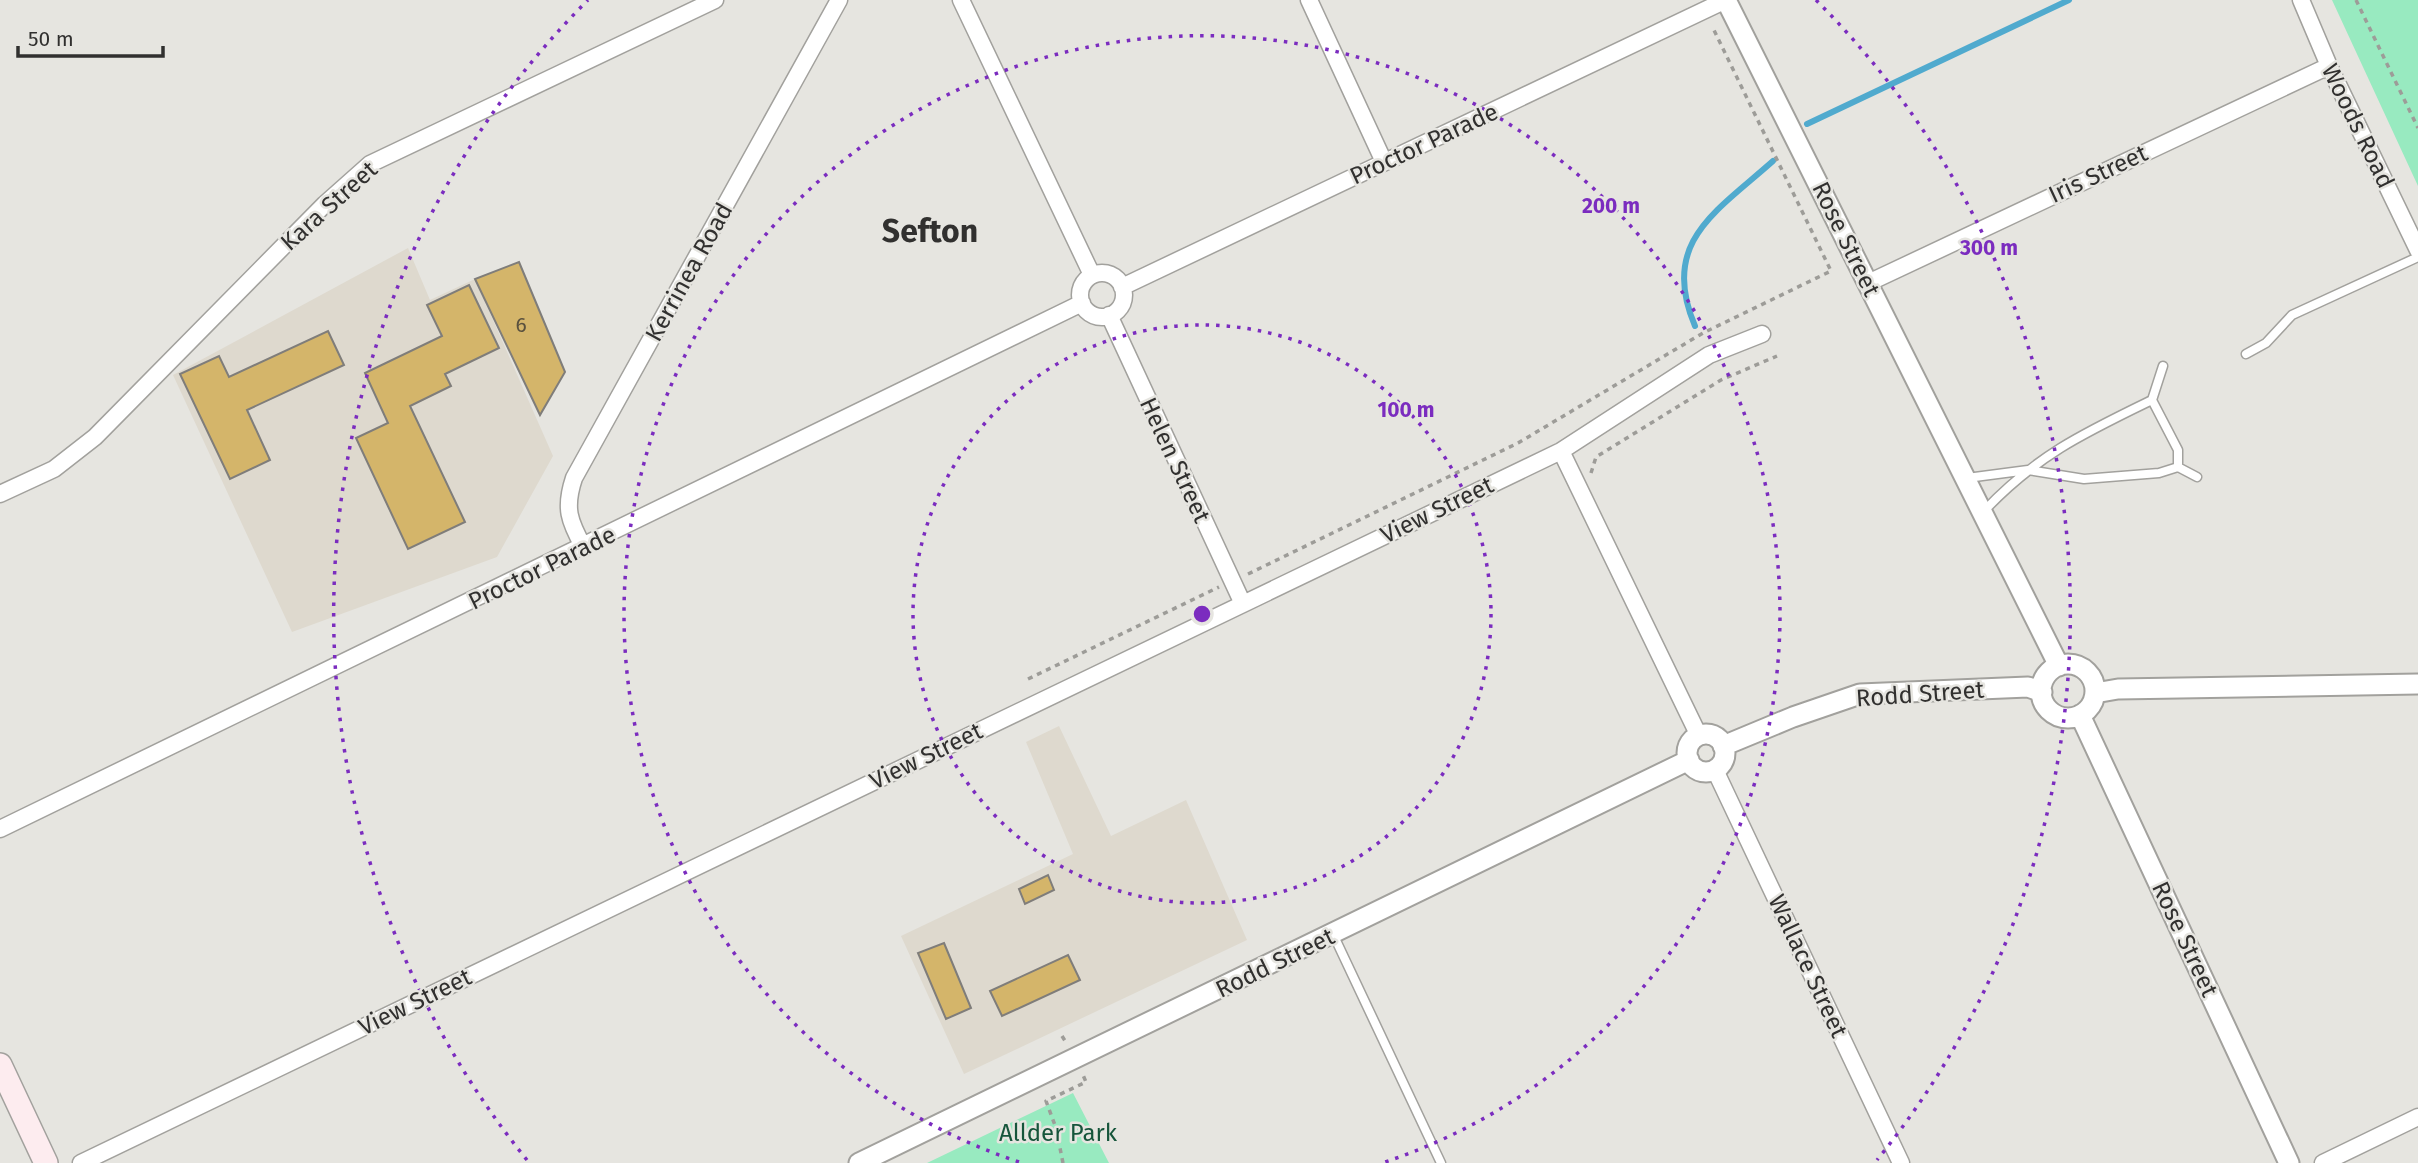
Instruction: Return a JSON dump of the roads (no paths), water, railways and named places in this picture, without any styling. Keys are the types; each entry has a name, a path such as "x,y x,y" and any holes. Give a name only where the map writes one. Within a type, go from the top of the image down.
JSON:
{"main road":[{"path":"0,1065 44,1163"}],"street":[{"name":"Kara Street","path":"0,494 54,469 95,437 325,204 370,164 715,0"},
{"name":"Kerrinea Road","path":"584,548 571,524 567,499 574,478 839,0"},
{"path":"961,0 1092,275"},
{"path":"1309,0 1384,162"},
{"name":"Proctor Parade","path":"1122,287 1726,0"},
{"name":"Rose Street","path":"1726,0 2059,666"},
{"name":"Woods Road","path":"2301,0 2329,66 2418,250"},
{"name":"Iris Street","path":"1868,283 2329,66"},
{"path":"1108,274 1122,287 1122,303 1109,315 1090,314 1082,303 1081,289 1092,275 1108,274"},
{"name":"Proctor Parade","path":"0,829 584,548 1082,303"},
{"name":"Helen Street","path":"1109,315 1243,604"},
{"name":"View Street","path":"81,1163 1561,452 1709,355 1762,334"},
{"path":"1561,452 1699,736"},
{"path":"2071,664 2086,671 2091,677 2095,693 2087,710 2071,718 2054,714 2048,708 2042,692 2045,678 2059,666 2071,664"},
{"path":"2095,693 2118,689 2418,684"},
{"name":"Rodd Street","path":"1723,746 1793,716 1860,694 2028,687 2042,692"},
{"name":"Rose Street","path":"2080,715 2289,1163"},
{"path":"1699,736 1714,736 1723,746 1722,762 1715,770 1701,771 1689,760 1689,746 1699,736"},
{"name":"Rodd Street","path":"859,1163 1076,1060 1689,760"},
{"name":"Wallace Street","path":"1715,770 1901,1163"},
{"path":"2323,1163 2418,1117"}],"lane":[{"path":"2246,354 2266,344 2292,315 2418,257"},
{"path":"2163,366 2152,400 2178,450 2178,467"},
{"path":"1981,513 2028,470 2076,436 2152,400"},
{"path":"1964,478 2028,470 2084,479 2159,472 2178,467 2197,477"},
{"path":"1334,934 1441,1163"}],"waterway":[{"path":"1807,124 2069,0"},
{"path":"1695,326 1686,297 1684,272 1689,250 1714,213 1773,161"}],"district":[{"name":"Sefton","path":"930,231"}],"park label":[{"name":"Allder Park","path":"1058,1133"}]}
